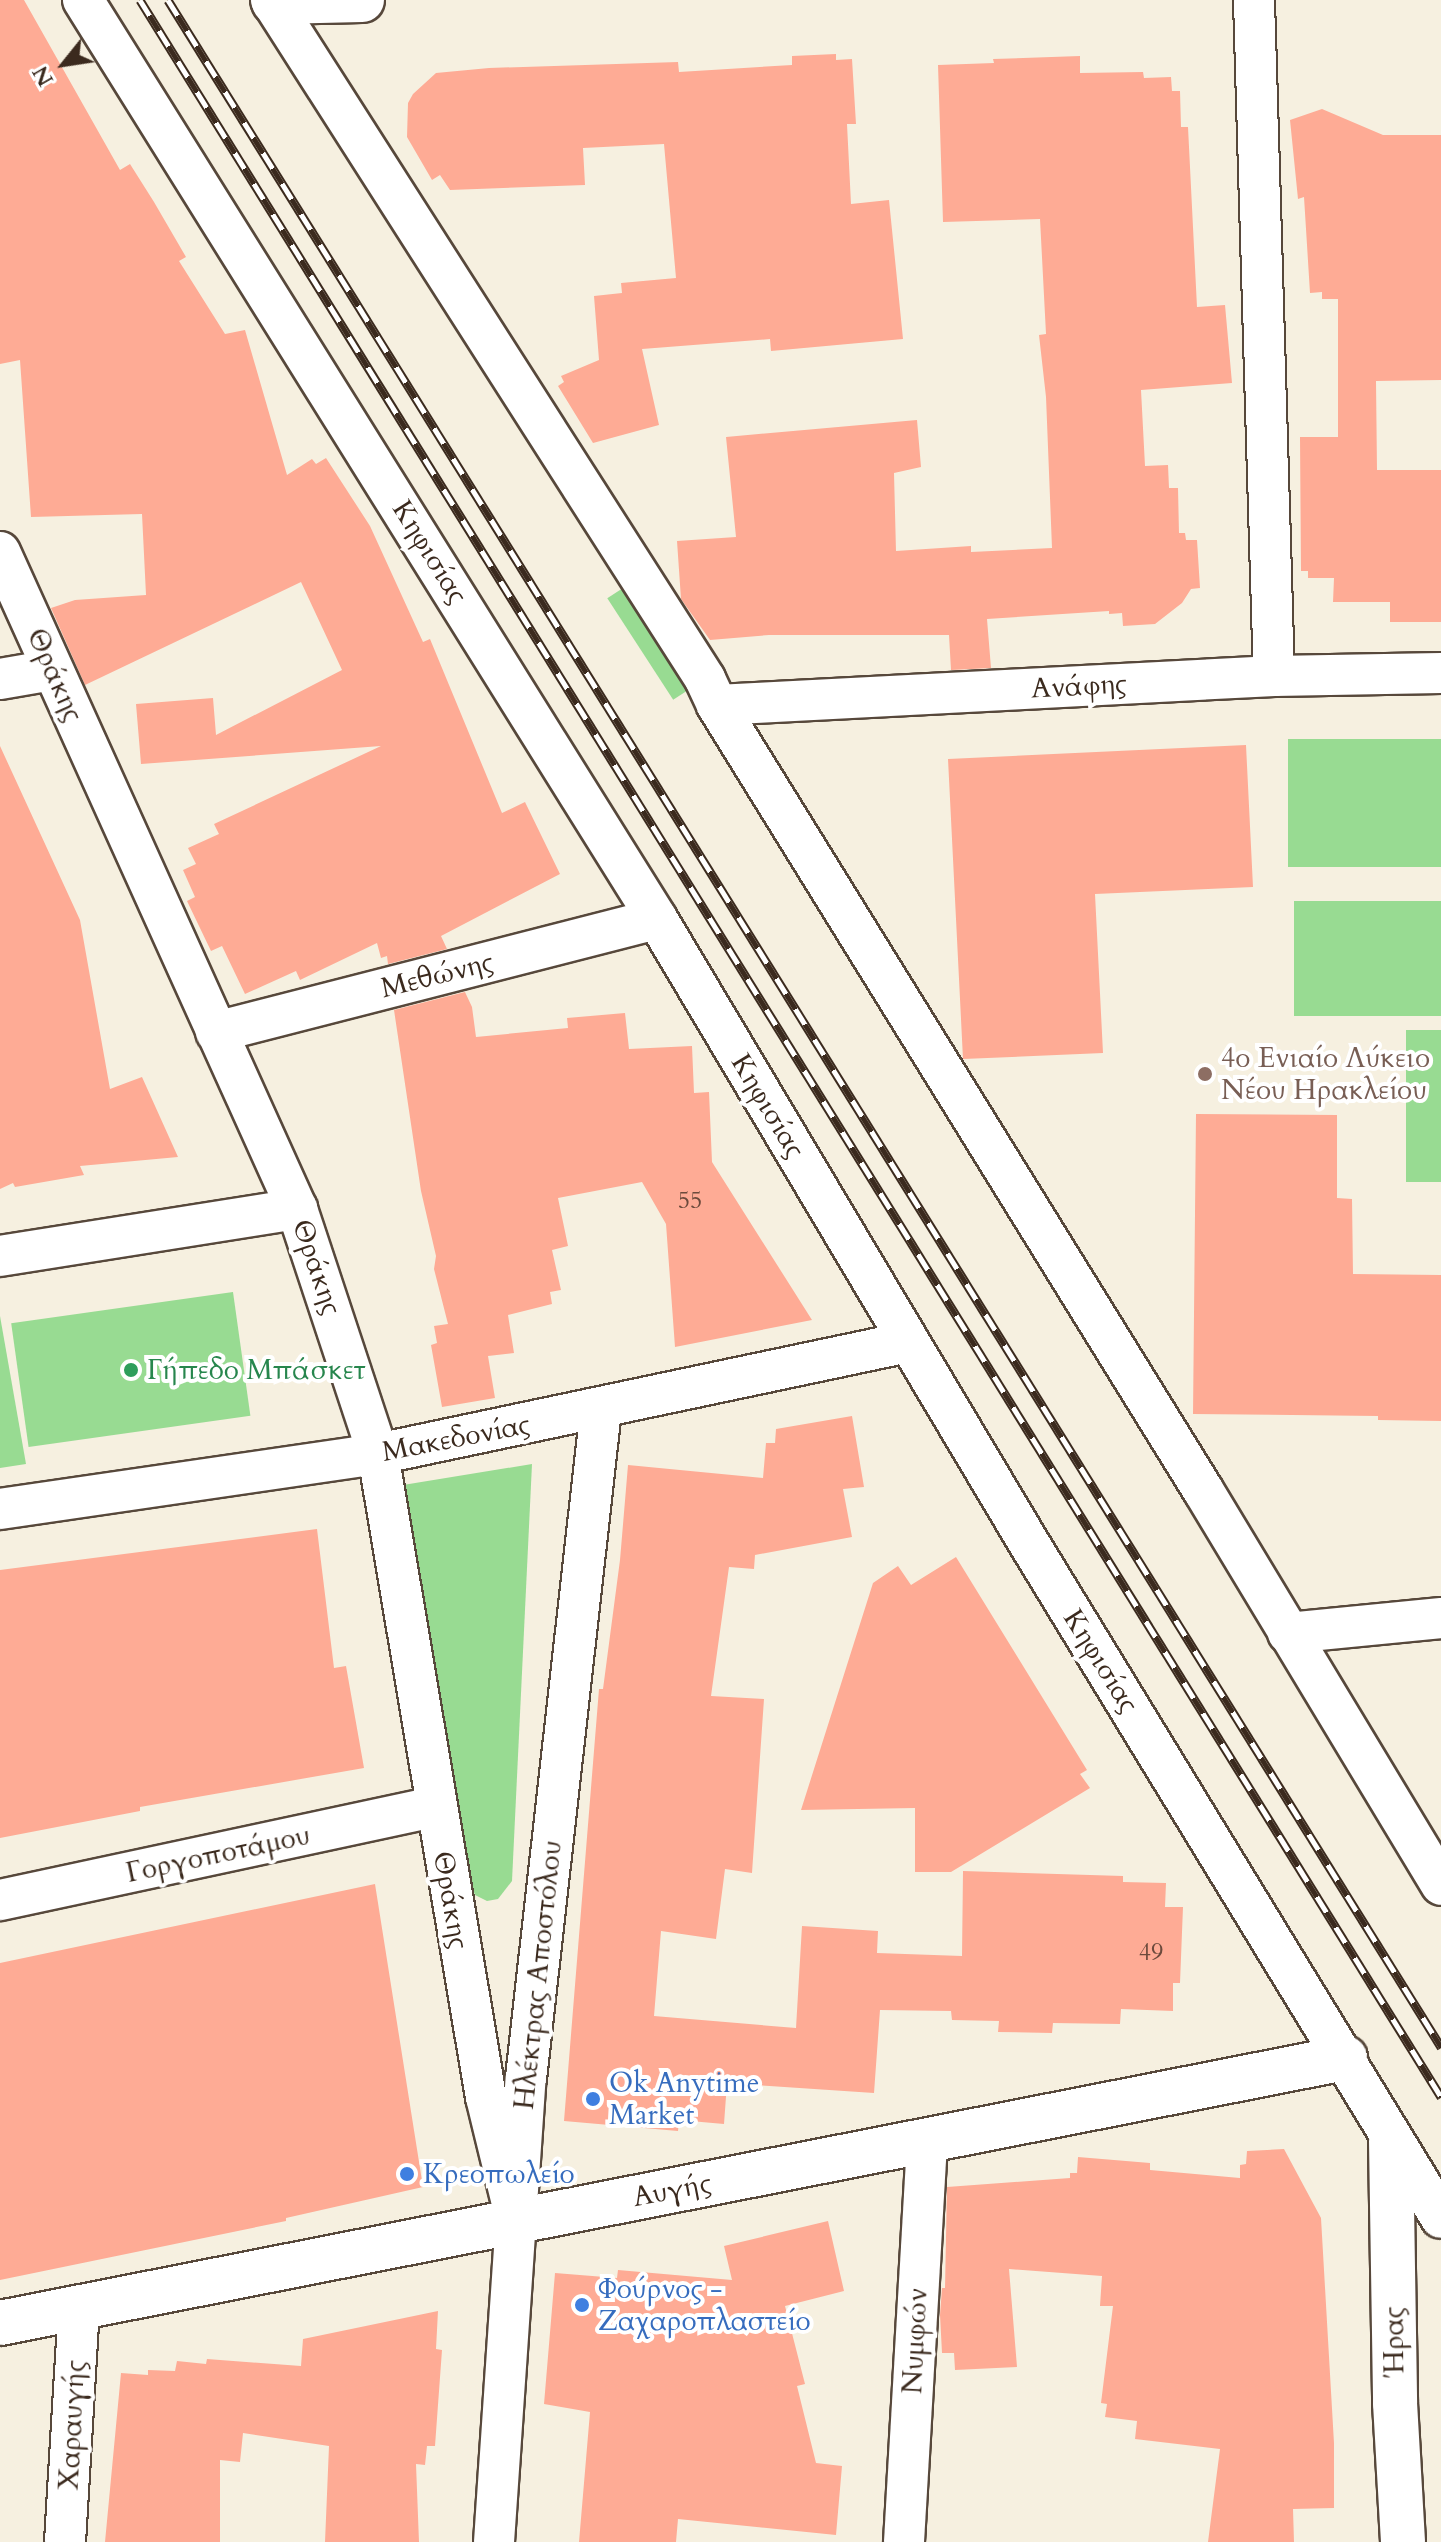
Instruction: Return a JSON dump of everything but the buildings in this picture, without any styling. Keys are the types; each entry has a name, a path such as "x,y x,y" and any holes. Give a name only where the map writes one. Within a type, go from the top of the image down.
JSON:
{"street":[{"name":"Κηφισίας","path":"83,0 657,919 908,1342 1345,2058 1391,2141 1441,2218"},
{"path":"272,1 362,0"},
{"path":"1254,0 1274,676"},
{"path":"272,1 705,679 717,705 1441,1885"},
{"name":"Θράκης","path":"0,552 297,1209 378,1454 486,2097 516,2220"},
{"path":"0,679 52,670"},
{"name":"Ανάφης","path":"717,705 1274,676 1441,673"},
{"name":"Μεθώνης","path":"216,1032 657,919"},
{"path":"0,1256 297,1209"},
{"name":"Μακεδονίας","path":"0,1509 378,1454 908,1342"},
{"name":"Ηλέκτρας Αποστόλου","path":"494,2542 527,2063 601,1409"},
{"path":"1288,1633 1441,1618"},
{"name":"Γοργοποτάμου","path":"0,1900 435,1807"},
{"name":"Αυγής","path":"0,2323 1345,2058"},
{"name":"Νυμφών","path":"904,2542 927,2140"},
{"name":"Ήρας","path":"1391,2141 1395,2403 1403,2542"},
{"name":"Χαραυγής","path":"65,2542 79,2308"}],"green space":[{"path":"640,577 706,678 673,700 607,598"},
{"path":"1288,739 1441,739 1441,867 1288,867"},
{"path":"1294,901 1441,901 1441,1016 1294,1016"},
{"path":"1406,1030 1441,1030 1441,1182 1406,1182"},
{"name":"Γήπεδο Μπάσκετ","path":"233,1292 250,1416 29,1447 11,1323"},
{"path":"0,1316 26,1464 0,1468"},
{"path":"532,1464 512,1881 498,1899 487,1901 475,1895 468,1877 403,1485"}],"railway":[{"path":"140,0 1441,2097"},
{"path":"168,0 1441,2047"}],"place":[{"name":"4ο Ενιαίο Λύκειο Νέου Ηρακλείου","path":"1205,1074"},
{"name":"Γήπεδο Μπάσκετ","path":"131,1370"},
{"name":"Ok Anytime Market","path":"593,2099"},
{"name":"Κρεοπωλείο","path":"407,2174"},
{"name":"Φούρνος - Ζαχαροπλαστείο","path":"582,2305"}]}
